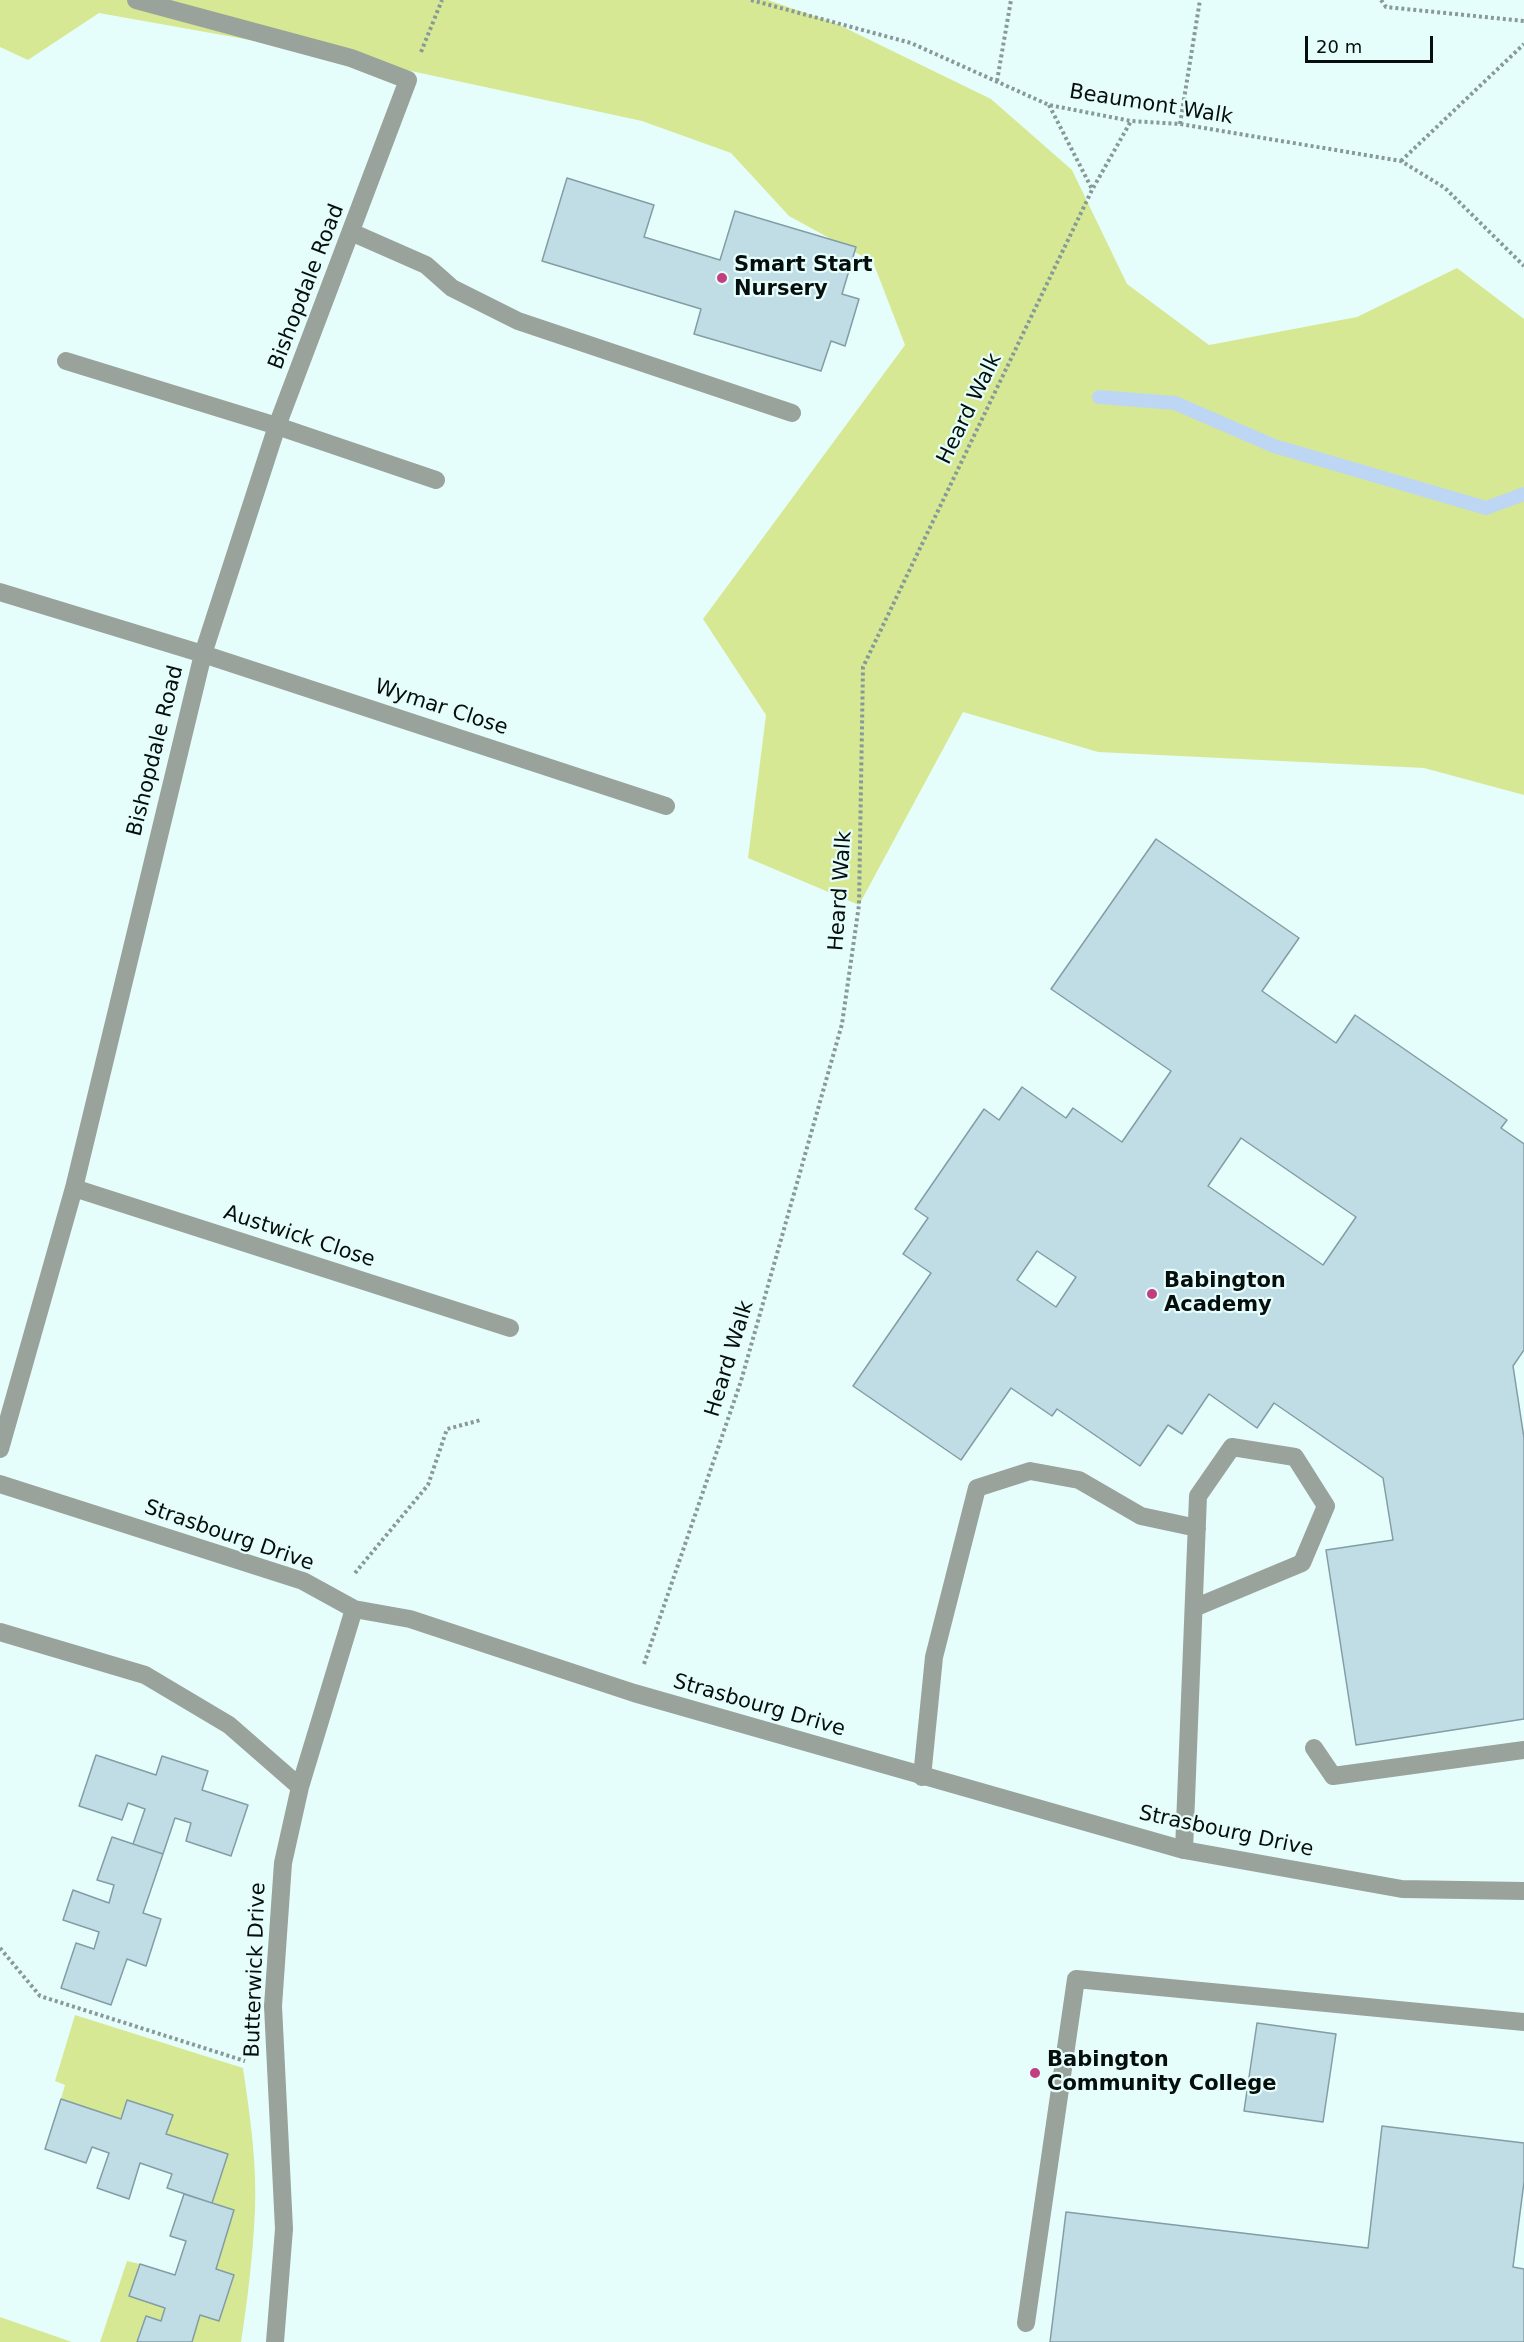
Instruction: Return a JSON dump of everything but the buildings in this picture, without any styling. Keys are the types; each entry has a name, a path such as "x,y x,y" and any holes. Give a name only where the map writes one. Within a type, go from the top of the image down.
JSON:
{"street":[{"path":"136,0 351,58 408,81"},
{"name":"Bishopdale Road","path":"0,1449 74,1188 203,654 278,426 408,81"},
{"path":"351,232 426,265 452,288 518,321 792,413"},
{"path":"66,361 278,426 436,480"},
{"name":"Wymar Close","path":"0,592 203,654 666,806"},
{"name":"Austwick Close","path":"74,1188 510,1328"},
{"path":"1184,1850 1198,1496 1232,1448 1295,1457 1326,1506 1302,1563 1194,1608"},
{"path":"922,1777 934,1657 977,1488 1030,1471 1050,1474 1079,1480 1141,1516 1197,1528"},
{"name":"Strasbourg Drive","path":"0,1484 303,1581 354,1609 410,1619 634,1693 1184,1850 1402,1889 1524,1891"},
{"name":"Butterwick Drive","path":"275,2342 284,2229 273,2006 283,1863 300,1787 354,1609"},
{"path":"0,1632 145,1676 229,1725 300,1787"},
{"path":"1314,1748 1333,1776 1524,1750"},
{"path":"1026,2323 1076,1979 1524,2022"}],"path":[{"path":"408,81 442,0"},
{"name":"Beaumont Walk","path":"751,0 911,43 1049,105 1131,121 1180,124 1401,161 1445,188 1524,266"},
{"path":"997,81 1011,0"},
{"path":"1180,124 1200,0"},
{"path":"1381,0 1386,7 1524,21"},
{"path":"1401,161 1524,44"},
{"path":"1049,105 1092,190"},
{"name":"Heard Walk","path":"634,1693 741,1381 842,1024 859,905 863,667 1092,190 1131,121"},
{"path":"334,1598 428,1485 447,1428 481,1420"},
{"path":"0,1948 40,1996 275,2071"}],"green space":[{"path":"0,0 768,0 837,24 991,99 1072,170 1127,284 1209,345 1357,317 1457,268 1524,319 1524,795 1424,768 1098,752 963,712 859,905 748,858 766,715 703,619 905,345 873,262 789,216 731,153 642,121 351,58 99,13 28,60 0,47"},
{"path":"75,2015 243,2068 252,2139 255,2192 252,2260 241,2342 192,2342 200,2315 219,2321 234,2276 216,2269 234,2210 212,2203 166,2134 172,2115 127,2100 121,2119 61,2099 65,2085 55,2081"},
{"path":"127,2261 140,2264 130,2296 165,2308 161,2321 146,2316 137,2342 100,2342"},
{"path":"0,2317 72,2342 0,2342"}],"waterway":[{"path":"1099,397 1175,403 1274,446 1486,508 1524,494"}],"place":[{"name":"Smart Start Nursery","path":"722,278"},
{"name":"Babington Academy","path":"1152,1294"},
{"name":"Babington Community College","path":"1035,2073"}]}
